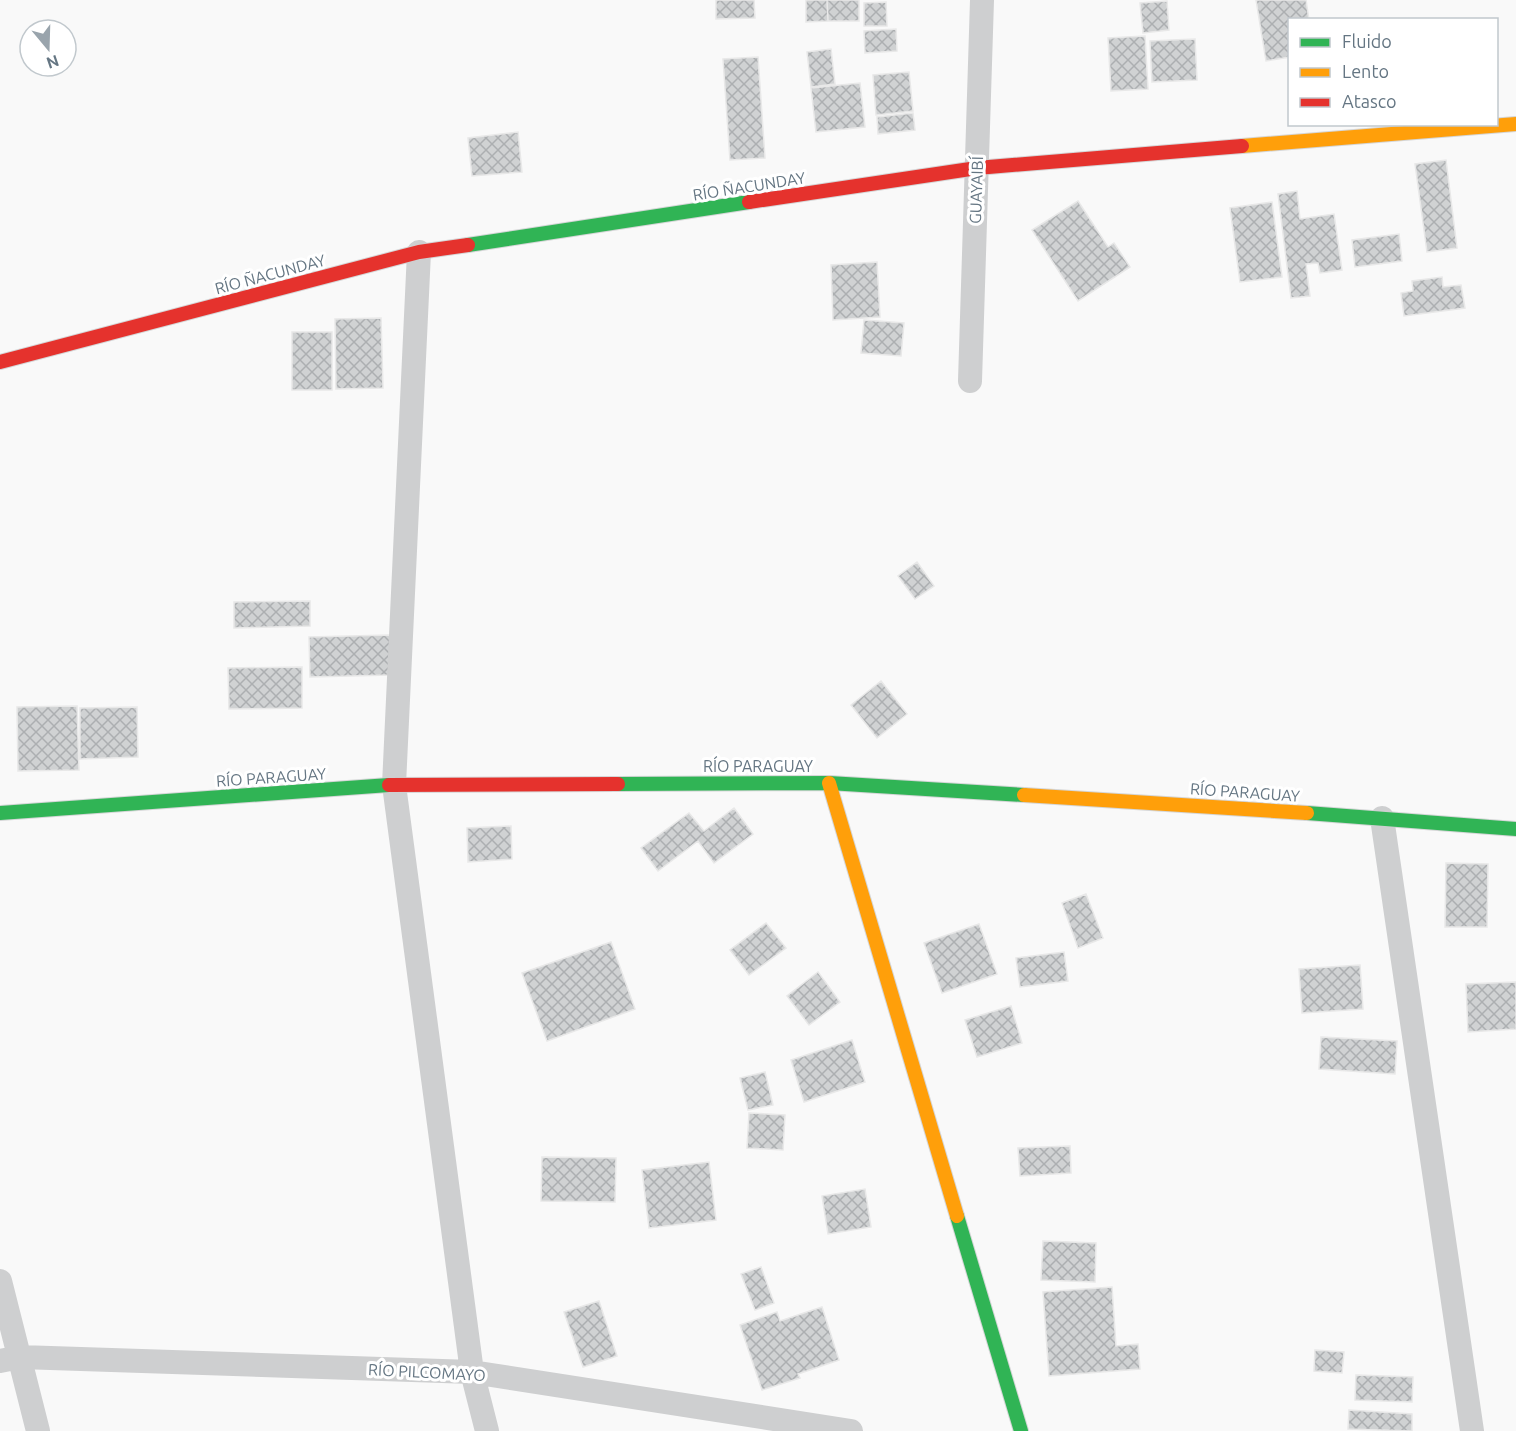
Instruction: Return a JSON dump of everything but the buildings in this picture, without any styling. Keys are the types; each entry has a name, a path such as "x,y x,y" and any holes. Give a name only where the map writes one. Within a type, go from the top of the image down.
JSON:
{"street":[{"name":"GUAYAIBÍ","path":"970,381 982,0"},
{"name":"RÍO ÑACUNDAY","path":"1498,125 1516,124"},
{"name":"RÍO ÑACUNDAY","path":"0,362 419,252 977,168 1492,126"},
{"path":"419,252 394,785 472,1372 487,1431"},
{"path":"829,783 1021,1431"},
{"name":"RÍO PARAGUAY","path":"0,813 394,785 829,783 1382,818 1516,829"},
{"path":"1382,818 1472,1431"},
{"path":"0,1281 10,1359 39,1431"},
{"name":"RÍO PILCOMAYO","path":"10,1359 472,1372 851,1431"}],"traffic: fast":[{"path":"468,245 749,202"},
{"path":"618,784 829,783 1024,795"},
{"path":"0,813 389,785"},
{"path":"1307,813 1516,829"},
{"path":"957,1216 1021,1431"}],"traffic: slow":[{"path":"1498,125 1516,124"},
{"path":"1242,146 1491,126"},
{"path":"829,783 957,1216"},
{"path":"1024,795 1307,813"}],"traffic: jam":[{"path":"749,202 977,168 1242,146"},
{"path":"0,362 419,252 468,245"},
{"path":"389,785 618,784"}]}
